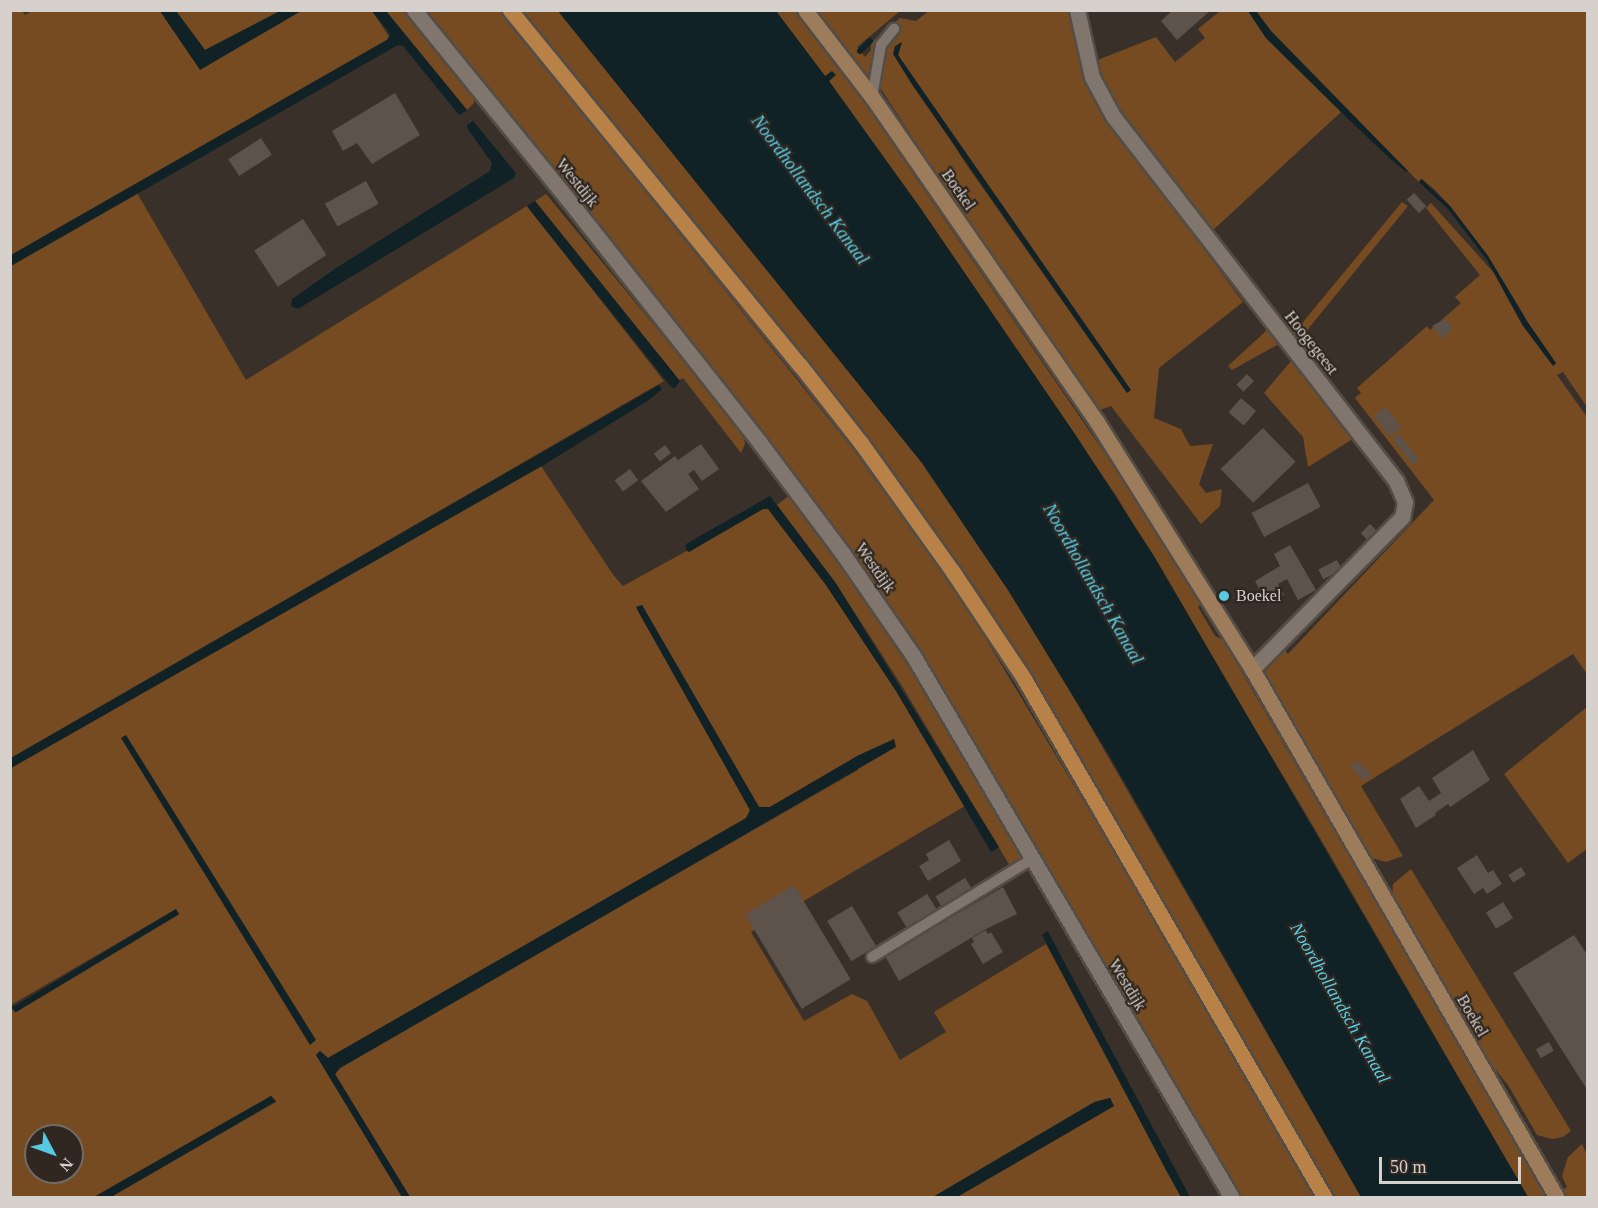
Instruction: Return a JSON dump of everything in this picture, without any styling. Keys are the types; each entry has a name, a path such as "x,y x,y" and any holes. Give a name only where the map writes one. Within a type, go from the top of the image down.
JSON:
{"main road":[{"path":"510,10 807,374 888,479 953,572 1023,677 1324,1197"}],"street":[{"name":"Westdijk","path":"414,10 574,206 753,434 843,554 914,657 1232,1197"},
{"name":"Boekel","path":"805,10 872,97 1097,422 1252,669 1557,1197"},
{"name":"Hoogegeest","path":"1077,10 1092,77 1113,116 1396,481 1405,502 1402,517 1252,669"}],"lane":[{"path":"872,97 881,45 894,28"},
{"path":"872,957 1032,859"}],"shaded area":[{"path":"33,10 160,11 200,69 301,11 372,11 390,38 11,255 11,11 22,11 25,15"},
{"path":"930,10 1071,11 1084,73 1109,121 1243,302 1159,368 1154,418 1181,429 1190,446 1213,444 1199,484 1206,493 1222,489 1220,506 1201,524 1111,406 1100,410 954,201 879,86 882,55 888,43 901,31 894,23 900,18 916,21","holes":["902,42 898,55 1127,393 966,164 894,50"]},
{"path":"176,11 280,11 205,50"},
{"path":"386,11 407,11 474,93 474,103 467,110"},
{"path":"426,11 500,11 852,448 963,601 1132,882 1313,1197 1240,1197 920,649 851,549 573,190"},
{"path":"523,11 558,11 922,463 1008,590 1057,668 1361,1197 1336,1197 1027,669 981,595 872,441"},
{"path":"776,11 797,11 841,69 1154,525 1201,604 1198,607 1215,636 1223,640 1547,1197 1528,1197 1316,831 1117,497 921,209 828,80 835,76 825,76"},
{"path":"818,11 900,11 857,47 865,57 871,50 871,43 880,36 872,73 867,75"},
{"path":"1220,11 1248,11 1266,38 1341,112 1212,231 1107,96 1095,67 1100,59 1156,37 1175,62 1205,38 1198,29"},
{"path":"1256,11 1587,11 1587,407 1563,372 1557,375 1587,417 1587,674 1573,654 1361,786 1403,856 1386,862 1368,857 1265,677 1266,667 1282,647 1288,654 1434,500 1355,398 1361,393 1357,388 1427,326 1430,330 1461,303 1455,297 1480,275 1426,208 1431,203 1494,273 1523,326 1527,321 1488,256 1450,206 1422,179 1419,182 1381,144 1271,31"},
{"path":"137,193 246,380 527,206 664,381 11,758 10,266"},
{"path":"546,194 743,433 745,444 741,453 683,378 679,380 535,201"},
{"path":"1402,202 1408,206 1300,339 1294,333"},
{"path":"1267,330 1279,344 1232,370 1228,366"},
{"path":"1291,361 1354,438 1308,467 1303,437 1264,393"},
{"path":"541,466 623,586 763,509 768,509 826,585 896,691 965,806 751,932 804,1021 852,994 867,1001 900,1060 946,1032 934,1012 1046,944 1181,1197 957,1197 1114,1106 1110,1098 1094,1102 933,1197 410,1197 335,1074 340,1068 858,770 859,755 770,807 759,807 642,605 638,611 750,810 747,818 328,1058 320,1051 316,1055 402,1197 111,1197 276,1102 271,1096 94,1197 11,1197 10,1012 179,914 176,909 11,1005 11,768"},
{"path":"790,495 866,597 938,710 1020,850 1020,859 1010,866 902,686 835,582 777,505"},
{"path":"1587,707 1587,849 1568,863 1504,774"},
{"path":"1411,869 1571,1131 1563,1137 1552,1139 1537,1135 1508,1085 1488,1061 1392,898 1393,884"},
{"path":"1582,1144 1587,1155 1587,1197 1567,1197 1563,1190 1567,1187 1562,1176 1568,1157"}],"water":[{"path":"160,11 176,11 205,50 280,11 301,11 200,70"},
{"path":"372,11 386,11 467,110 459,115 403,46 398,45 11,266 11,255 387,40 390,34"},
{"name":"Noordhollandsch Kanaal","path":"558,11 776,11 825,76 832,71 836,75 829,81 921,209 1077,437 1154,556 1528,1197 1361,1197 1113,762 1008,590 922,463"},
{"path":"1248,11 1256,11 1271,31 1408,171 1406,172 1386,155 1266,38"},
{"path":"902,42 898,55 1131,390 1127,393 913,86 893,54 895,46"},
{"path":"473,121 516,173 514,178 298,309 291,306 292,299 336,268 490,171 492,163 467,128 467,125"},
{"path":"1421,179 1450,206 1488,256 1527,321 1556,363 1553,366 1523,326 1487,260 1448,209 1419,182"},
{"path":"535,201 680,381 675,388 671,387 527,206"},
{"path":"659,385 662,389 649,400 542,466 11,768 11,758"},
{"path":"770,496 835,582 999,847 991,852 896,691 826,585 768,509 763,509 689,552 686,550 686,544"},
{"path":"642,605 759,807 770,807 859,755 894,739 896,747 340,1068 335,1074 410,1197 402,1197 316,1055 320,1051 328,1058 746,818 750,810 638,611 636,607"},
{"path":"126,735 316,1040 310,1045 121,738"},
{"path":"176,909 179,914 15,1013 12,1007"},
{"path":"1048,931 1190,1197 1181,1197 1167,1172 1042,935"},
{"path":"271,1096 276,1101 111,1197 94,1197"},
{"path":"1110,1098 1114,1106 957,1197 933,1197 1095,1102"}],"building":[{"path":"1173,10 1211,10 1177,40 1161,21"},
{"path":"395,93 420,135 372,164 357,143 343,151 332,131"},
{"path":"261,138 272,155 239,176 228,159"},
{"path":"366,181 379,204 337,227 325,204"},
{"path":"1414,193 1426,206 1419,213 1407,200"},
{"path":"303,219 326,255 278,287 254,251"},
{"path":"1445,319 1453,329 1442,338 1432,326"},
{"path":"1247,374 1254,381 1243,392 1236,385"},
{"path":"1241,398 1256,411 1244,425 1229,412"},
{"path":"1385,407 1402,427 1390,437 1374,417"},
{"path":"1263,428 1296,462 1253,503 1221,469"},
{"path":"1399,434 1419,460 1413,465 1393,439"},
{"path":"701,444 719,469 702,481 694,470 688,474 699,489 666,512 641,481 675,456 678,460"},
{"path":"665,445 671,453 660,461 654,453"},
{"path":"630,469 638,480 623,491 615,480"},
{"path":"1308,483 1321,507 1264,537 1251,513"},
{"path":"1370,524 1378,532 1369,541 1361,533"},
{"path":"1290,545 1316,590 1298,600 1287,579 1278,584 1284,595 1268,604 1255,581 1280,566 1274,554"},
{"path":"1337,560 1342,570 1323,579 1318,570"},
{"path":"1473,750 1490,780 1450,807 1448,804 1416,828 1400,799 1419,786 1429,801 1441,793 1432,778"},
{"path":"1357,761 1371,774 1365,781 1351,768"},
{"path":"949,840 961,861 928,881 919,866 929,860 926,854"},
{"path":"1477,855 1488,873 1493,870 1502,884 1487,894 1483,888 1474,894 1457,868"},
{"path":"1521,867 1526,875 1513,883 1508,875"},
{"path":"965,878 972,889 942,908 935,897"},
{"path":"794,885 851,979 802,1009 745,914"},
{"path":"1003,887 1017,914 986,929 899,981 885,956"},
{"path":"927,894 937,910 907,929 897,913"},
{"path":"1503,902 1513,918 1496,929 1486,913"},
{"path":"852,906 876,946 851,961 827,921"},
{"path":"986,930 988,934 991,932 1003,952 983,964 971,944 974,942 972,938"},
{"path":"1574,935 1588,956 1588,1091 1513,973"},
{"path":"1549,1042 1554,1051 1541,1058 1536,1049"}],"waterway":[{"path":"860,51 870,41"}],"place":[{"name":"Boekel","path":"1224,596"}]}
